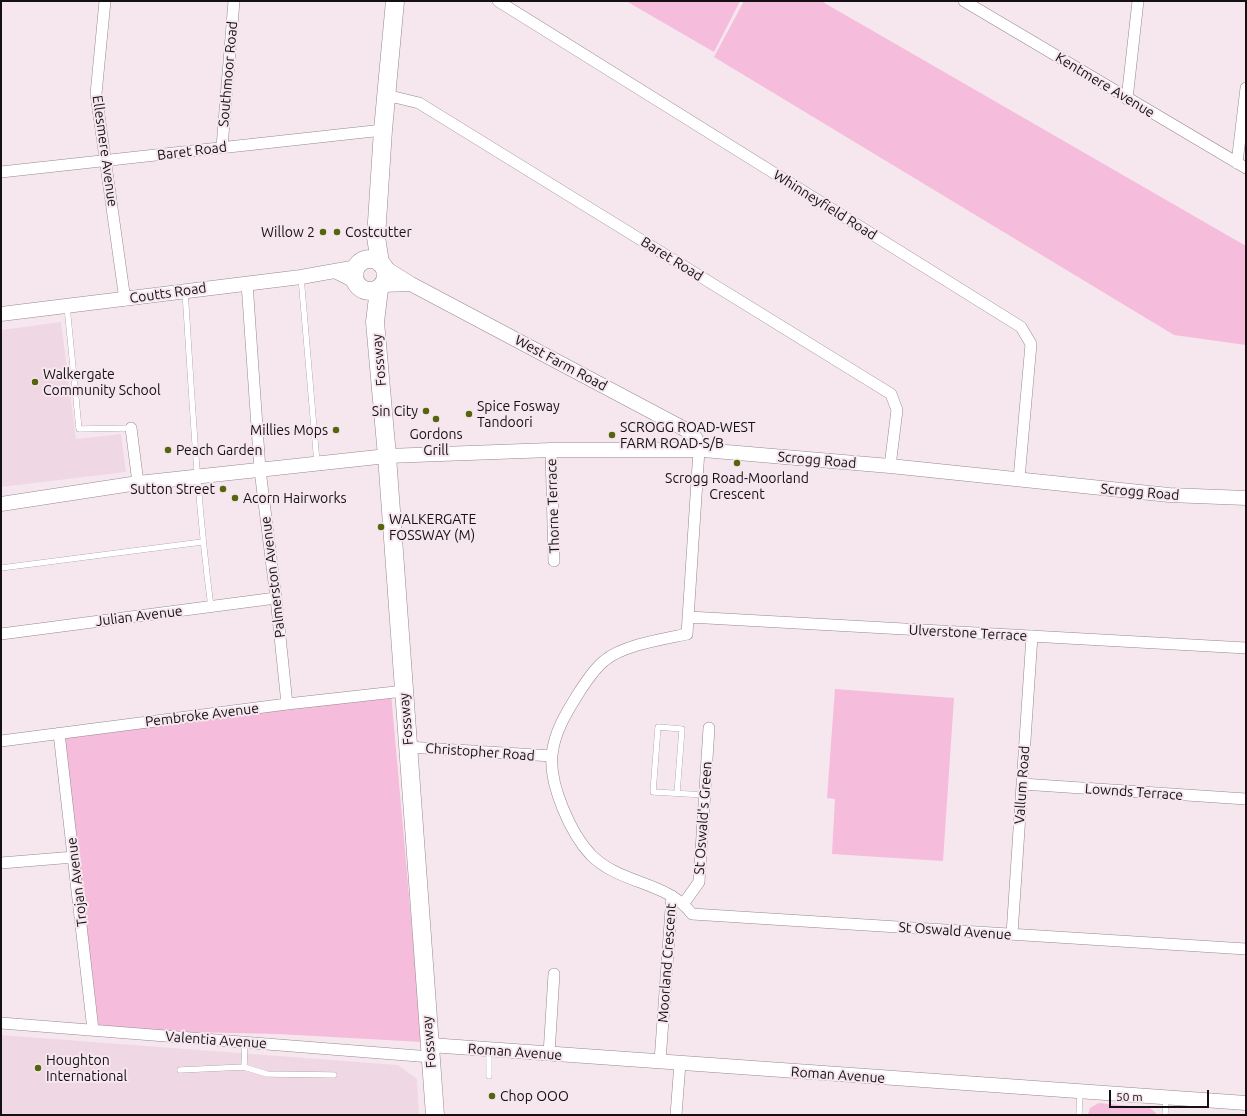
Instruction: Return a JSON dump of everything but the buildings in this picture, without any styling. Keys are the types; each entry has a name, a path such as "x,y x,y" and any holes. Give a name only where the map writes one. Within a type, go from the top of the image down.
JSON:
{"main road":[{"name":"Fossway","path":"395,1 383,130 376,238 366,279 375,322 387,456 435,1115"},
{"name":"Fossway","path":"376,238 382,265"},
{"path":"366,279 371,260 382,265"}],"street":[{"name":"Ellesmere Avenue","path":"105,1 96,94 107,161 125,300"},
{"name":"Southmoor Road","path":"222,147 234,1"},
{"name":"Whinneyfield Road","path":"498,1 1021,327 1030,344 1018,479"},
{"name":"Kentmere Avenue","path":"964,1 1242,166"},
{"path":"1127,99 1138,1"},
{"path":"1242,166 1246,88"},
{"name":"Baret Road","path":"386,95 419,103 891,394 897,410 890,466"},
{"name":"Baret Road","path":"1,172 383,130"},
{"name":"West Farm Road","path":"382,265 411,284 692,433 701,450"},
{"name":"Coutts Road","path":"1,314 125,300 185,290 301,277 335,271 366,279"},
{"name":"West Farm Road","path":"366,279 411,284"},
{"name":"Palmerston Avenue","path":"247,283 260,470 276,598 287,704"},
{"path":"131,428 138,483"},
{"name":"Scrogg Road","path":"387,456 551,450 701,450 890,466 1169,495 1246,498"},
{"name":"Thorne Terrace","path":"551,450 554,561"},
{"name":"Moorland Crescent","path":"660,1061 672,896 662,890 632,881 611,870 591,855 565,814 556,788 552,756 556,736 566,712 584,685 604,661 626,650 652,641 687,634 701,450"},
{"path":"1,504 138,483 387,456"},
{"name":"Julian Avenue","path":"1,634 276,598"},
{"name":"Ulverstone Terrace","path":"689,617 1246,648"},
{"name":"Vallum Road","path":"1012,934 1032,636"},
{"name":"Pembroke Avenue","path":"1,741 287,704 404,691"},
{"name":"St Oswald's Green","path":"684,903 699,882 709,728"},
{"name":"Trojan Avenue","path":"59,733 94,1030"},
{"name":"Christopher Road","path":"408,747 552,756"},
{"name":"Lownds Terrace","path":"1022,784 1246,799"},
{"path":"1,863 74,857"},
{"name":"St Oswald Avenue","path":"672,896 684,903 692,914 1246,949"},
{"path":"549,1054 554,974"},
{"name":"Valentia Avenue","path":"1,1023 245,1042 430,1051"},
{"name":"Roman Avenue","path":"430,1051 488,1050 1246,1103"},
{"path":"676,1115 680,1063"}],"lane":[{"path":"301,277 316,463"},
{"path":"185,290 196,477 202,542 211,607"},
{"path":"67,306 79,429 131,428"},
{"path":"1,568 202,542"},
{"path":"678,793 682,729 658,728 653,792 705,795"},
{"path":"244,1067 245,1042"},
{"path":"488,1050 489,1076"},
{"path":"180,1070 244,1067 267,1074 334,1075"},
{"path":"1079,1115 1080,1092"},
{"path":"1165,1115 1166,1098"}],"shaded area":[{"path":"626,1 740,1 714,52"},
{"path":"744,1 821,1 1246,246 1246,345 1174,335 714,57"},
{"name":"Walkergate Community School","path":"61,322 76,439 121,434 126,472 1,487 1,330"},
{"path":"835,689 954,698 943,861 832,854 835,799 827,798"},
{"path":"391,693 422,1042 278,1034 99,1030 64,737"},
{"path":"1,1035 398,1065 417,1079 419,1115 1,1115"},
{"path":"1099,1103 1150,1108 1156,1113 1156,1115 1088,1115 1090,1108"}],"place":[{"name":"Willow 2","path":"323,232"},
{"name":"Costcutter","path":"337,232"},
{"name":"Walkergate Community School","path":"35,382"},
{"name":"Sin City","path":"426,411"},
{"name":"Spice Fosway Tandoori","path":"469,414"},
{"name":"Gordons Grill","path":"436,419"},
{"name":"Millies Mops","path":"336,430"},
{"name":"SCROGG ROAD-WEST FARM ROAD-S/B","path":"612,435"},
{"name":"Peach Garden","path":"168,450"},
{"name":"Scrogg Road-Moorland Crescent","path":"737,463"},
{"name":"Sutton Street","path":"223,489"},
{"name":"Acorn Hairworks","path":"235,498"},
{"name":"WALKERGATE FOSSWAY (M)","path":"381,527"},
{"name":"Houghton International","path":"38,1068"},
{"name":"Chop OOO","path":"492,1096"}]}
